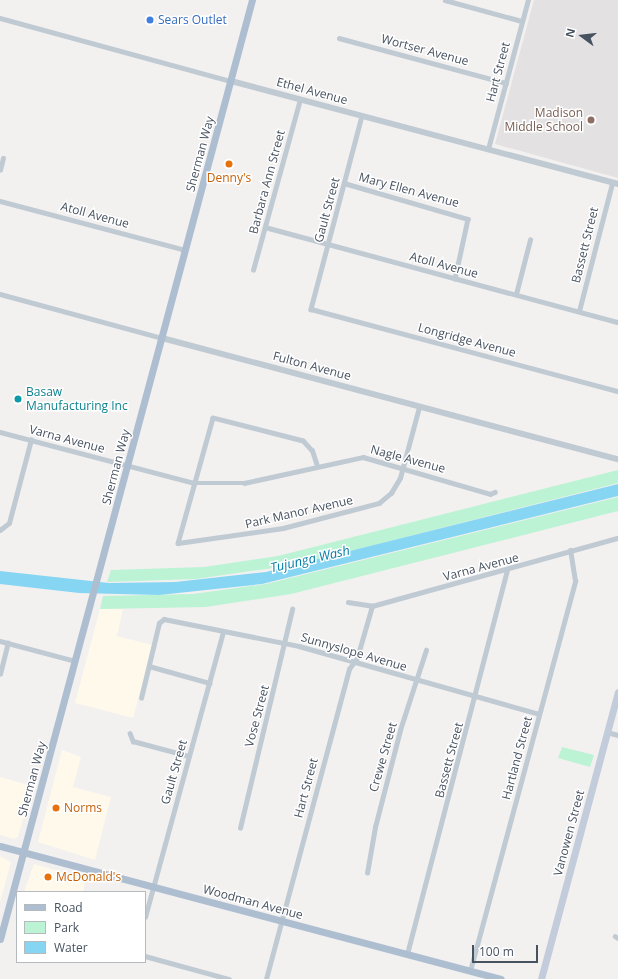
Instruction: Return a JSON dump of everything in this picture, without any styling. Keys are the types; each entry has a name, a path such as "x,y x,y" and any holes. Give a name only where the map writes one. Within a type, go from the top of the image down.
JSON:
{"main road":[{"name":"Sherman Way","path":"0,939 252,0"},
{"name":"Vanowen Street","path":"541,979 618,692"},
{"name":"Woodman Avenue","path":"0,846 501,979"}],"street":[{"path":"445,0 522,21"},
{"name":"Hart Street","path":"488,149 528,0"},
{"name":"Ethel Avenue","path":"0,18 615,184"},
{"name":"Wortser Avenue","path":"339,38 506,83"},
{"name":"Barbara Ann Street","path":"253,270 300,99"},
{"name":"Gault Street","path":"311,309 362,116"},
{"path":"0,170 3,158"},
{"name":"Mary Ellen Avenue","path":"344,183 468,219 455,279"},
{"name":"Bassett Street","path":"579,311 615,184"},
{"name":"Atoll Avenue","path":"0,200 185,250"},
{"name":"Atoll Avenue","path":"265,227 618,322"},
{"path":"516,294 530,240"},
{"name":"Fulton Avenue","path":"0,294 618,459"},
{"name":"Longridge Avenue","path":"311,309 618,391"},
{"path":"403,467 419,406"},
{"path":"194,482 213,418 298,439 312,451 317,466"},
{"name":"Varna Avenue","path":"0,432 194,482 244,483 317,466"},
{"path":"0,530 6,528 30,440"},
{"name":"Nagle Avenue","path":"317,466 356,457 403,467 490,494 495,492"},
{"name":"Park Manor Avenue","path":"194,482 178,543 283,528 378,503 396,487 403,467"},
{"name":"Varna Avenue","path":"348,602 372,606 507,571 570,550 618,538"},
{"name":"Hartland Street","path":"470,971 575,581 570,550"},
{"name":"Bassett Street","path":"407,954 476,697 507,571"},
{"name":"Hart Street","path":"266,979 352,663 372,606"},
{"name":"Vose Street","path":"240,828 292,609"},
{"name":"Sunnyslope Avenue","path":"149,666 162,620 283,645 539,714"},
{"name":"Gault Street","path":"146,914 223,632"},
{"path":"0,641 75,661"},
{"path":"0,674 8,643"},
{"name":"Crewe Street","path":"367,873 375,827 416,680 426,650"},
{"path":"141,698 149,666 210,683"},
{"path":"607,732 618,735"},
{"path":"130,733 131,740 189,756"},
{"path":"146,956 229,979"}],"shaded area":[{"path":"534,0 618,0 618,178 495,144"},
{"path":"100,609 123,609 117,636 153,645 133,718 75,703"},
{"path":"62,750 81,757 73,787 111,797 95,860 38,842"},
{"path":"0,777 32,786 18,837 14,839 0,835"},
{"path":"0,856 11,862 0,902"},
{"path":"34,864 86,879 83,891 24,891"}],"green space":[{"path":"618,470 618,483 300,564 196,579 107,582 111,570 204,567 278,556"},
{"path":"618,497 618,511 291,594 206,607 100,609 103,596 193,594 266,584"},
{"path":"562,747 594,755 590,767 558,758"}],"water":[{"path":"618,484 618,496 262,584 159,595 79,593 0,584 0,571 109,583 175,582 266,572"}],"place":[{"name":"Sears Outlet","path":"150,20"},
{"name":"Madison Middle School","path":"591,120"},
{"name":"Denny's","path":"229,164"},
{"name":"Basaw Manufacturing Inc","path":"18,399"},
{"name":"Norms","path":"56,808"},
{"name":"McDonald's","path":"48,877"}],"water label":[{"name":"Tujunga Wash","path":"310,559"}]}
